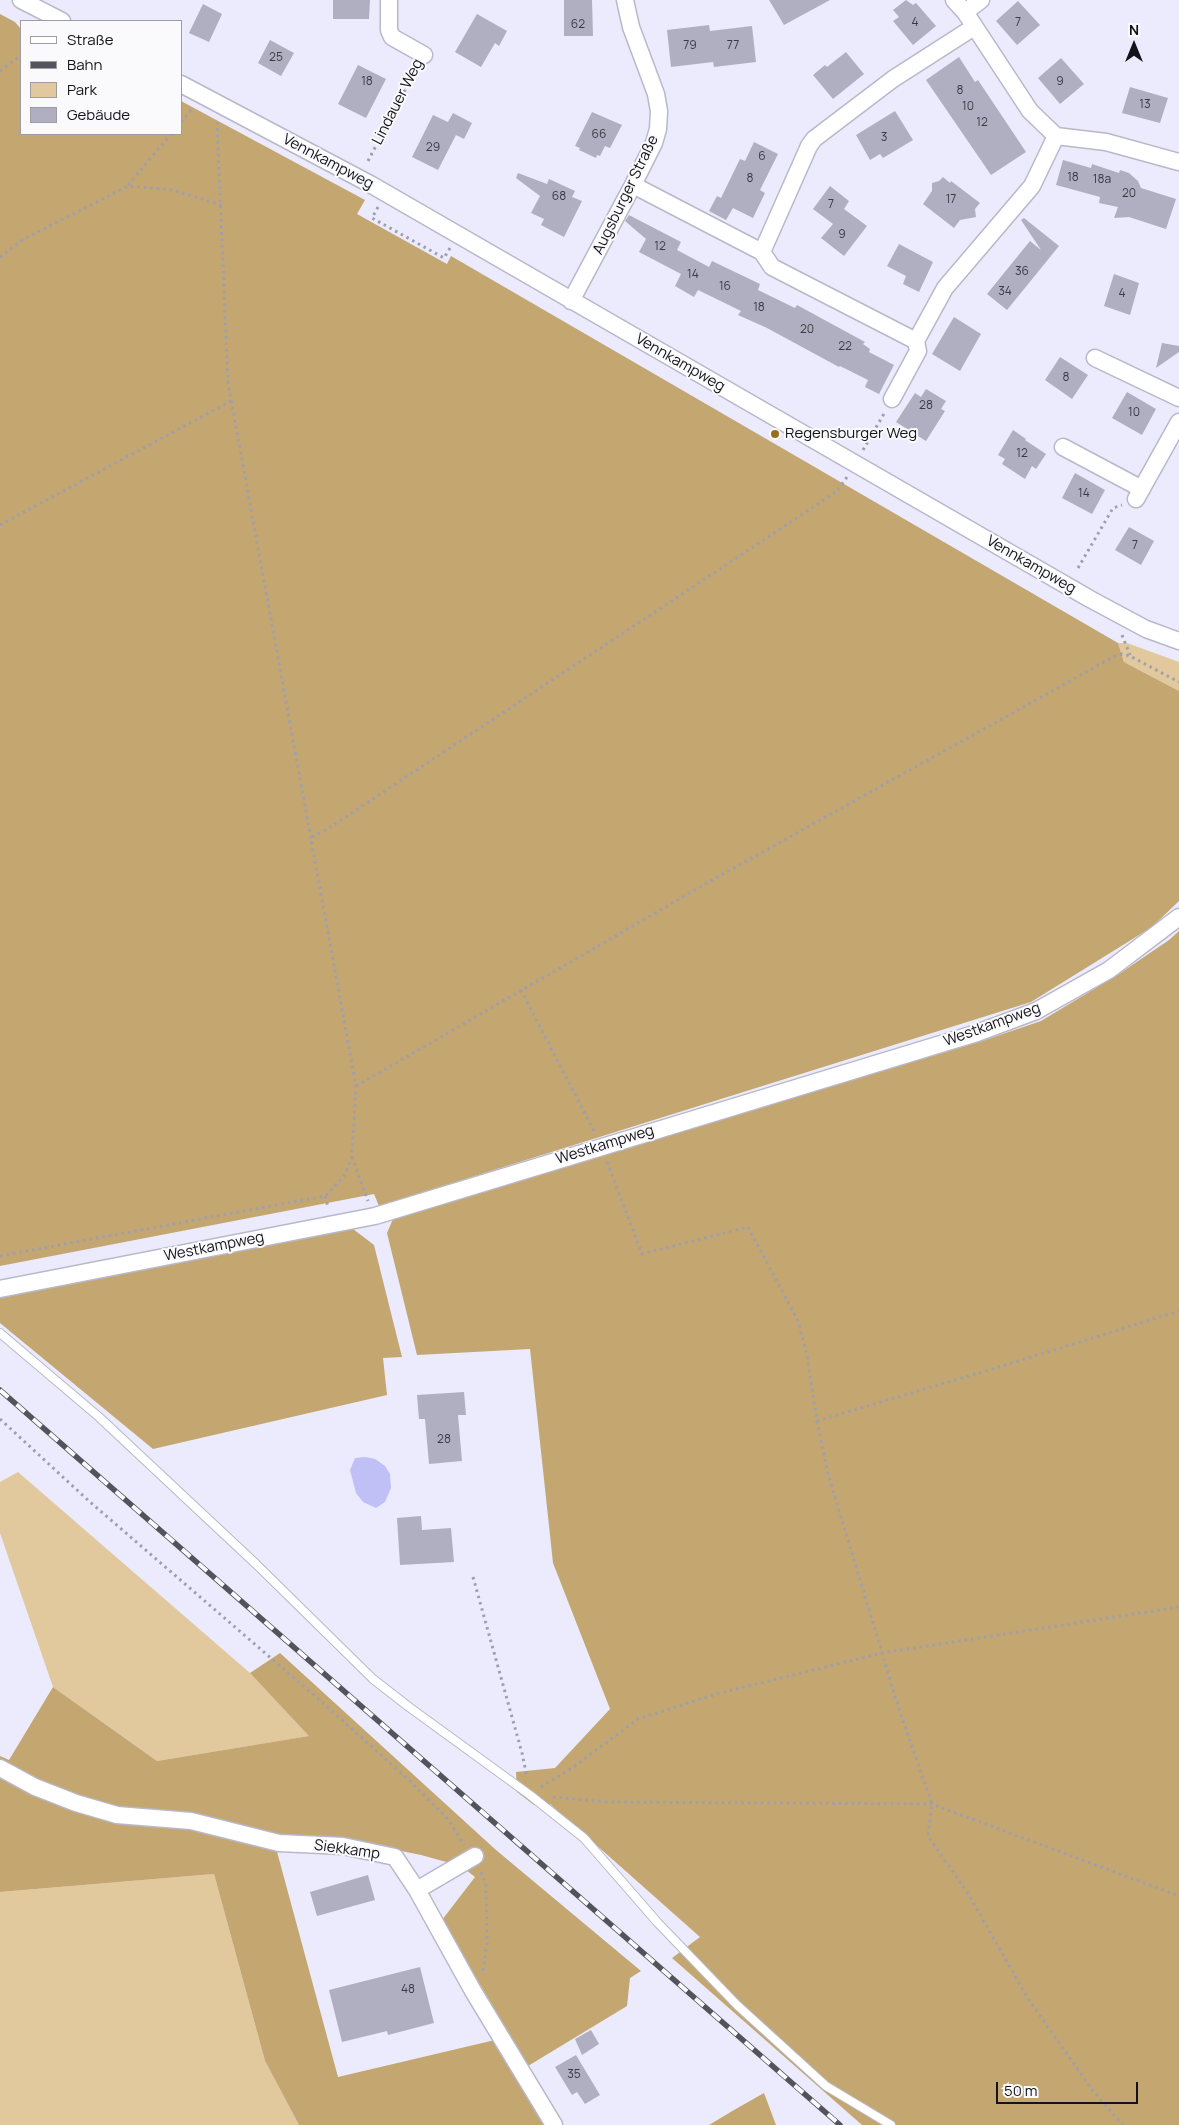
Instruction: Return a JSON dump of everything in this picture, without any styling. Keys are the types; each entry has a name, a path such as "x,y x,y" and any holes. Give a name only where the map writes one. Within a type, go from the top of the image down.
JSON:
{"street":[{"path":"21,0 60,20"},
{"name":"Lindauer Weg","path":"389,0 389,30 392,37 424,55"},
{"name":"Augsburger Straße","path":"571,300 633,185 654,143 658,129 659,111 656,94 631,27 625,0"},
{"path":"954,0 965,12 1030,112 1056,136 1106,142 1179,162"},
{"path":"965,12 981,0"},
{"path":"762,252 809,146 814,139 893,79 974,27"},
{"name":"Vennkampweg","path":"182,85 386,194 1090,599 1146,629 1179,641"},
{"path":"892,399 918,351 916,341 945,288 1032,186 1056,136"},
{"path":"633,185 762,252 772,267 916,341"},
{"path":"1095,358 1179,398"},
{"path":"1063,447 1139,494 1179,422"},
{"name":"Westkampweg","path":"0,1289 376,1216 977,1033 1036,1011 1109,970 1179,917"},
{"name":"Siekkamp","path":"0,1768 43,1790 76,1803 117,1815 191,1821 279,1843 343,1846 395,1857 417,1890 473,1991 554,2125"},
{"path":"417,1890 475,1856"}],"lane":[{"path":"0,1333 99,1417 256,1564 374,1679 409,1707 530,1795 584,1838 658,1923 737,2005 826,2086 891,2125"}],"path":[{"name":"Lindauer Weg","path":"368,161 424,55"},
{"path":"0,72 20,56"},
{"path":"0,1256 325,1196 344,1176 352,1157 356,1086 228,383 222,205 216,102"},
{"path":"0,257 24,239 128,186 170,135"},
{"path":"128,186 172,190 222,205"},
{"path":"386,194 372,218 444,258 457,235"},
{"path":"865,445 892,399"},
{"path":"0,525 231,401"},
{"path":"312,836 337,823 836,492 841,488 855,463"},
{"path":"1078,568 1113,508 1139,494"},
{"path":"356,1086 714,878 1115,656 1122,654 1130,656 1179,682"},
{"path":"521,990 601,1146 642,1254 748,1227 798,1321 807,1356 817,1421 828,1474 882,1653 932,1804 928,1836 969,1895 1027,1997 1093,2091 1123,2125"},
{"path":"352,1157 376,1216"},
{"path":"817,1421 1179,1311"},
{"path":"0,1419 90,1502 323,1703 411,1782 448,1819 461,1842 475,1856 486,1884 487,1942 482,1986 473,1991"},
{"path":"473,1577 522,1753 530,1795"},
{"path":"530,1795 572,1768 638,1719 720,1693 882,1653 1179,1607"},
{"path":"530,1795 605,1802 932,1804 1179,1896"}],"green space":[{"path":"1118,643 1127,643 1179,662 1179,691 1124,662"},
{"path":"18,1472 250,1673 310,1736 157,1761 53,1687 0,1533 0,1482"},
{"path":"214,1874 265,2061 299,2125 0,2125 0,1892"}],"shaded area":[{"path":"0,14 15,22 20,28 20,135 182,135 182,102 365,200 357,214 447,264 451,256 1118,643 1124,662 1179,691 1179,901 1152,927 1031,1002 379,1206 374,1194 0,1266"},
{"path":"1179,931 1179,2125 862,2125 672,1958 700,1937 550,1804 534,1805 517,1792 516,1772 555,1768 610,1709 553,1563 530,1349 417,1355 387,1233 393,1219 419,1210 979,1042 1041,1021 1119,974"},
{"path":"353,1229 374,1245 402,1357 383,1358 387,1395 153,1449 0,1323 0,1298"},
{"path":"280,1653 496,1850 641,1971 630,1978 627,2006 528,2066 442,1920 475,1877 461,1866 421,1855 338,1838 276,1848 338,2077 495,2040 546,2125 299,2125 265,2061 214,1874 0,1892 0,1756 9,1760 53,1687 157,1761 309,1736 250,1673"},
{"path":"764,2093 776,2125 709,2125 734,2110"}],"water":[{"path":"355,1458 375,1459 385,1466 390,1474 391,1488 385,1502 376,1508 363,1502 356,1493 350,1470"}],"building":[{"path":"333,0 370,0 369,19 333,19"},
{"path":"564,0 592,0 593,36 564,36"},
{"path":"769,0 830,0 784,25"},
{"path":"906,0 913,5 916,3 936,26 913,45 893,21 899,17 893,10"},
{"path":"1018,1 1040,25 1017,45 996,21"},
{"path":"203,4 222,14 209,42 189,33"},
{"path":"477,14 507,31 499,46 495,43 481,67 455,52"},
{"path":"709,25 710,31 752,26 756,62 714,67 713,62 671,67 667,30"},
{"path":"270,40 294,53 281,76 258,63"},
{"path":"846,52 864,74 833,99 813,75"},
{"path":"959,57 975,82 978,80 1026,152 991,175 926,80"},
{"path":"1061,58 1084,84 1060,104 1038,78"},
{"path":"358,65 386,79 366,118 338,104"},
{"path":"1130,87 1168,98 1160,123 1122,113"},
{"path":"895,111 913,140 883,158 880,154 870,160 856,135"},
{"path":"592,112 622,125 610,148 605,146 600,156 597,155 596,158 575,146"},
{"path":"453,113 472,123 464,139 456,135 438,170 412,157 433,115 448,122"},
{"path":"754,142 778,154 760,190 765,193 753,218 733,208 726,220 709,211 717,196 721,198 740,159 745,161"},
{"path":"1063,160 1091,168 1092,164 1119,173 1120,170 1129,173 1138,181 1141,188 1176,199 1166,229 1129,217 1114,218 1118,207 1099,203 1100,197 1056,185"},
{"path":"518,173 547,184 549,179 575,191 572,197 582,201 564,237 541,225 544,219 531,213 540,196 516,178"},
{"path":"943,177 980,203 975,209 976,217 960,220 954,228 923,204 932,191 932,183 939,181"},
{"path":"830,186 849,201 844,209 867,226 844,256 821,238 833,224 813,209"},
{"path":"629,215 681,242 677,250 709,267 712,261 760,284 758,290 795,308 797,305 865,342 863,344 870,349 869,352 894,365 879,394 865,387 868,380 738,315 741,311 698,290 694,297 675,286 681,274 639,252 646,239 625,221"},
{"path":"1024,218 1059,246 1007,310 987,294 1030,241 1041,250 1021,220"},
{"path":"899,244 933,262 919,292 903,284 906,276 887,266"},
{"path":"1114,274 1139,283 1130,315 1104,306"},
{"path":"954,317 981,334 960,371 932,354"},
{"path":"1162,343 1179,346 1179,352 1156,368"},
{"path":"1060,357 1088,375 1072,399 1045,380"},
{"path":"926,389 946,401 941,409 945,411 926,441 896,422 915,393 921,397"},
{"path":"1127,392 1156,409 1142,435 1112,418"},
{"path":"1013,430 1046,454 1036,469 1032,466 1025,479 1002,464 1005,459 998,455"},
{"path":"1075,473 1105,490 1092,514 1062,498"},
{"path":"1129,527 1154,541 1141,565 1115,550"},
{"path":"464,1392 466,1415 458,1415 462,1461 429,1464 425,1419 419,1419 417,1395"},
{"path":"421,1516 422,1530 451,1528 454,1562 400,1565 397,1518"},
{"path":"368,1875 375,1900 317,1916 310,1892"},
{"path":"420,1967 434,2023 388,2035 387,2031 342,2042 329,1990"},
{"path":"591,2030 599,2044 582,2055 575,2039"},
{"path":"576,2055 600,2095 585,2104 577,2092 572,2095 555,2067"}],"railway":[{"path":"0,1390 840,2125"}],"place":[{"name":"Regensburger Weg","path":"775,434"}]}
